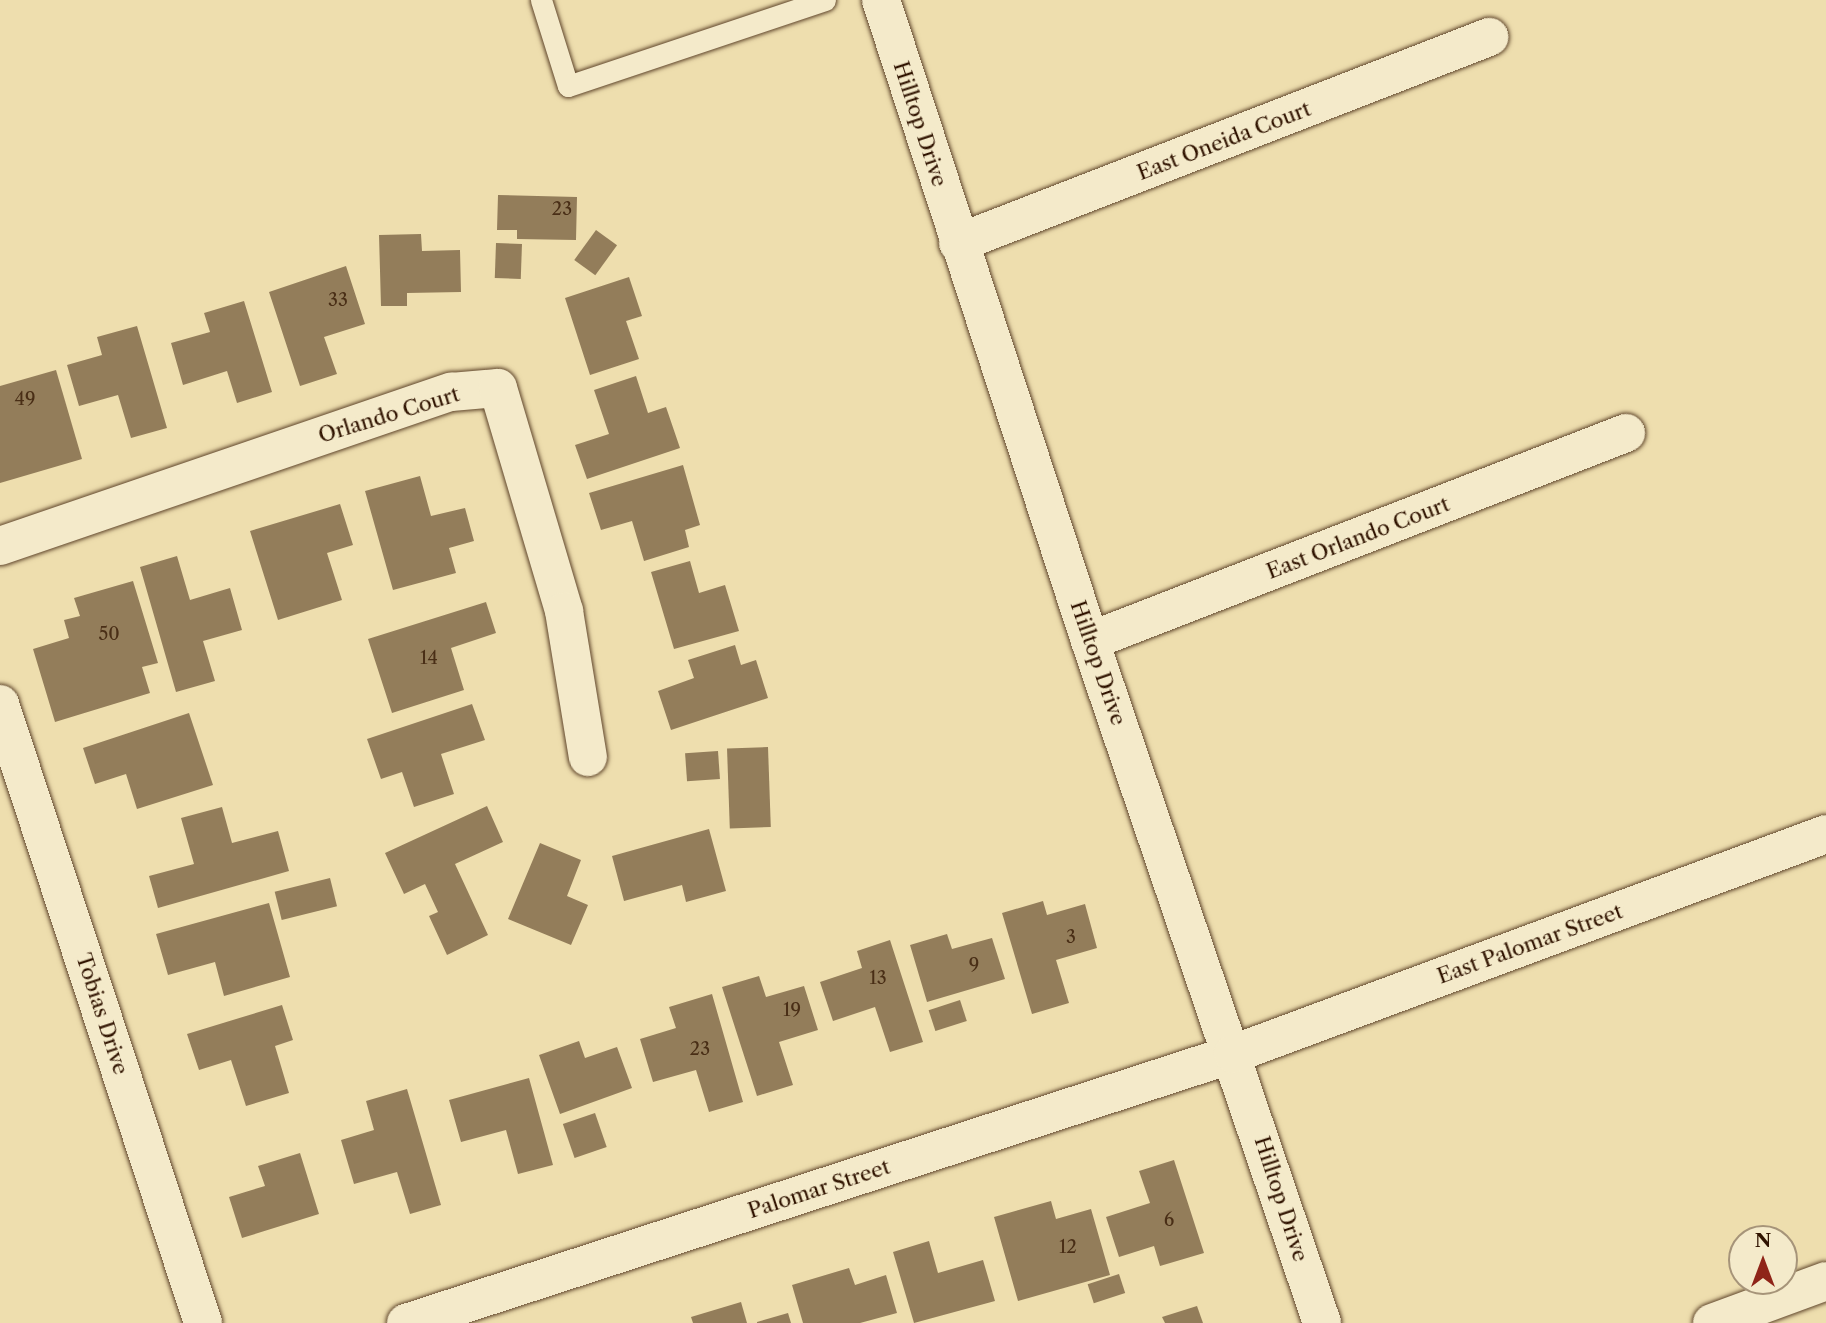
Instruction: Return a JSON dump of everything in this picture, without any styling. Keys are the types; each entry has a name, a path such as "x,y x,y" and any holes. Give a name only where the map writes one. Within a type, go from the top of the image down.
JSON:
{"main road":[{"name":"Hilltop Drive","path":"881,0 958,243 1090,641 1233,1054 1322,1323"},
{"name":"East Oneida Court","path":"958,243 1489,37"},
{"name":"Orlando Court","path":"0,547 451,392 498,388 564,611 588,757"},
{"name":"East Orlando Court","path":"1090,641 1626,433"},
{"name":"Tobias Drive","path":"0,704 203,1323"},
{"name":"East Palomar Street","path":"1233,1054 1826,834"},
{"name":"Palomar Street","path":"406,1323 1233,1054"},
{"path":"1712,1323 1826,1281"}],"lane":[{"path":"541,0 568,86 825,0"}],"building":[{"path":"498,195 577,197 576,240 517,239 517,230 497,230"},
{"path":"596,230 617,245 595,275 574,260"},
{"path":"421,234 422,251 460,250 461,292 407,293 407,306 381,306 379,235"},
{"path":"496,243 522,244 521,279 495,278"},
{"path":"346,266 365,324 324,337 337,374 300,386 269,292"},
{"path":"629,277 642,316 626,321 639,359 590,375 565,298"},
{"path":"244,301 272,392 237,403 227,371 183,385 171,343 210,332 204,313"},
{"path":"137,326 167,428 131,438 118,395 79,406 67,365 102,355 97,337"},
{"path":"56,370 82,459 0,483 0,386"},
{"path":"636,376 648,413 666,407 680,448 587,479 575,445 609,434 594,390"},
{"path":"683,465 700,525 685,530 689,547 644,561 632,521 601,530 589,493"},
{"path":"420,476 431,516 465,508 474,541 449,548 456,573 393,590 365,491"},
{"path":"340,504 353,545 327,553 342,600 278,620 250,531"},
{"path":"177,556 190,600 230,588 242,630 203,641 215,681 176,692 140,567"},
{"path":"690,561 699,593 725,585 739,631 674,649 651,572"},
{"path":"133,581 158,663 142,667 150,693 55,722 33,649 69,638 64,620 80,616 74,598"},
{"path":"486,602 496,633 451,648 464,690 392,713 368,639"},
{"path":"735,645 741,665 756,660 768,698 671,730 658,691 694,678 688,660"},
{"path":"472,704 485,740 441,754 454,794 414,807 402,772 381,779 367,739"},
{"path":"189,713 213,785 137,809 126,774 95,784 83,748"},
{"path":"768,747 771,827 730,828 727,748"},
{"path":"718,751 720,779 687,781 685,753"},
{"path":"487,806 503,842 455,864 488,935 447,955 429,916 438,912 425,884 404,894 385,853"},
{"path":"222,807 232,843 278,831 289,871 158,908 149,876 194,864 181,818"},
{"path":"709,829 726,891 686,902 682,885 624,901 612,856"},
{"path":"540,843 581,860 567,896 588,905 571,945 508,919"},
{"path":"330,878 337,906 282,920 275,892"},
{"path":"1043,901 1047,915 1085,904 1097,948 1056,960 1069,1003 1032,1014 1002,913"},
{"path":"269,903 290,977 224,996 215,962 168,975 156,934"},
{"path":"947,934 952,949 992,938 1005,979 927,1002 910,945"},
{"path":"890,940 923,1042 890,1052 875,1007 833,1021 820,982 862,968 857,951"},
{"path":"759,976 766,997 804,986 818,1030 779,1042 793,1085 757,1096 722,987"},
{"path":"712,994 743,1102 709,1112 696,1070 653,1082 640,1039 676,1028 669,1007"},
{"path":"960,1000 967,1021 935,1031 929,1010"},
{"path":"282,1005 293,1040 275,1046 289,1093 246,1106 231,1060 199,1070 187,1034"},
{"path":"579,1041 585,1058 617,1047 632,1088 560,1114 539,1055"},
{"path":"529,1078 553,1165 518,1174 506,1130 461,1142 449,1100"},
{"path":"407,1089 441,1205 410,1214 397,1172 354,1184 341,1140 374,1130 366,1101"},
{"path":"595,1113 607,1147 575,1158 563,1124"},
{"path":"300,1153 319,1214 242,1238 229,1197 265,1186 258,1166"},
{"path":"1174,1160 1204,1253 1160,1266 1154,1246 1119,1257 1106,1217 1150,1203 1139,1171"},
{"path":"1051,1201 1056,1219 1091,1209 1110,1275 1018,1301 994,1217"},
{"path":"929,1241 938,1273 983,1260 995,1301 914,1323 893,1252"},
{"path":"849,1268 855,1285 886,1275 897,1313 860,1323 803,1323 792,1285"},
{"path":"1119,1274 1125,1293 1094,1303 1088,1284"},
{"path":"741,1302 747,1323 693,1323 691,1317"},
{"path":"1197,1306 1203,1323 1165,1323 1162,1317"},
{"path":"788,1313 791,1323 757,1323 757,1322"}]}
